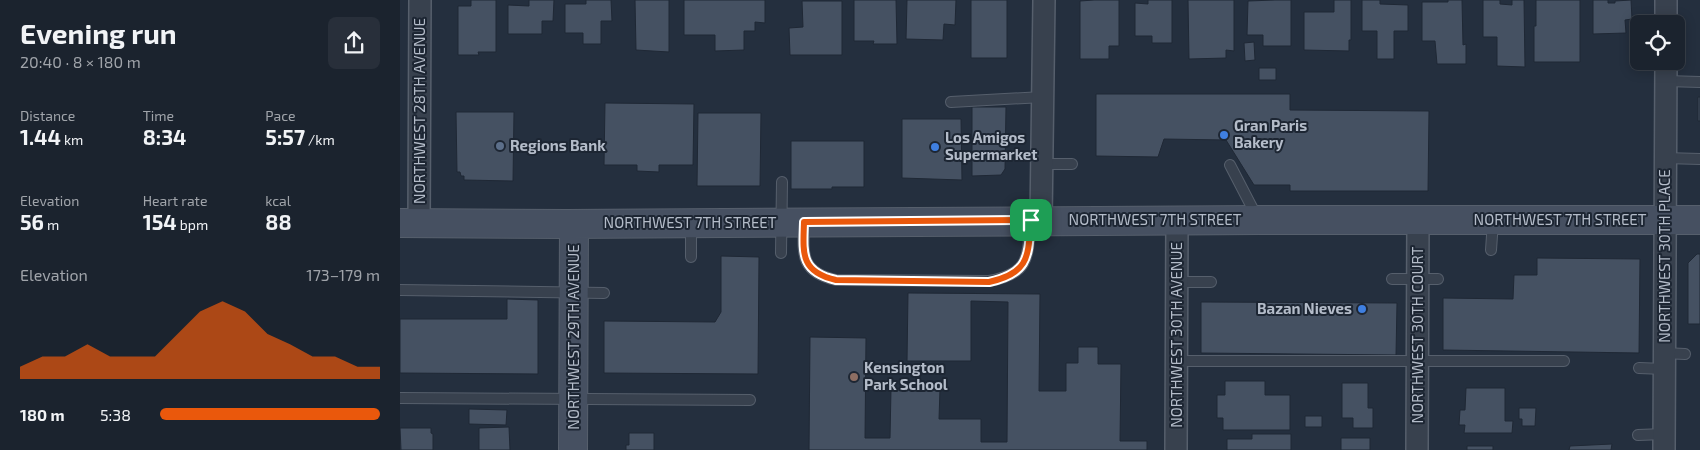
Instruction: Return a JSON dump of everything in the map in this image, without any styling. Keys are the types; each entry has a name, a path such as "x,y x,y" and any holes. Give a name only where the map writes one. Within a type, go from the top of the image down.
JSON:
{"main road":[{"name":"NORTHWEST 7TH STREET","path":"410,223 574,224 1036,220 1700,220"},
{"name":"NORTHWEST 29TH AVENUE","path":"573,450 574,224"}],"street":[{"name":"NORTHWEST 28TH AVENUE","path":"410,223 420,0"},
{"path":"1036,220 1042,164 1044,0"},
{"path":"1666,0 1666,15"},
{"name":"NORTHWEST 30TH PLACE","path":"1664,442 1666,71"},
{"name":"NORTHWEST 30TH AVENUE","path":"1176,220 1176,450"},
{"name":"NORTHWEST 30TH COURT","path":"1417,450 1418,361 1428,280 1418,220"}],"lane":[{"path":"1666,71 1700,82"},
{"path":"952,102 1043,97"},
{"path":"1665,158 1700,159"},
{"path":"1042,164 1072,164"},
{"path":"1230,166 1259,220"},
{"path":"782,182 792,222 803,253 815,273 825,278 836,280 989,282 1011,275 1019,269 1028,253 1036,220"},
{"path":"1491,250 1493,220"},
{"path":"781,253 792,222"},
{"path":"691,223 691,257"},
{"path":"1392,279 1428,280"},
{"path":"1176,282 1212,282"},
{"path":"400,290 604,293"},
{"path":"1639,368 1685,354"},
{"path":"1177,361 1564,361"},
{"path":"400,398 750,400"},
{"path":"1638,435 1664,442"}],"building":[{"path":"471,0 496,0 496,52 478,52 479,55 458,55 458,6 471,6"},
{"path":"529,0 554,0 553,21 542,21 542,34 508,34 508,5 529,6"},
{"path":"586,0 611,0 612,21 601,21 601,44 583,44 583,33 565,33 565,4 586,4"},
{"path":"635,0 669,0 669,52 636,50"},
{"path":"684,0 765,0 765,23 755,22 755,31 744,31 744,50 715,51 715,35 684,35"},
{"path":"854,0 896,0 897,44 873,44 874,41 854,41"},
{"path":"907,0 956,0 955,25 944,24 943,40 906,39"},
{"path":"971,0 1007,0 1007,58 971,58"},
{"path":"1119,0 1119,46 1109,46 1109,59 1080,59 1080,1"},
{"path":"1148,0 1172,0 1172,43 1152,43 1152,36 1135,36 1135,3 1148,4"},
{"path":"1188,0 1234,0 1234,51 1226,50 1226,58 1189,59"},
{"path":"1291,0 1291,46 1263,46 1263,35 1247,35 1248,1"},
{"path":"1334,0 1351,0 1351,40 1349,40 1349,51 1304,50 1304,12 1334,12"},
{"path":"1362,0 1380,0 1380,4 1408,5 1408,31 1394,31 1394,59 1377,59 1377,31 1362,31"},
{"path":"1448,0 1462,0 1463,45 1466,44 1466,64 1437,64 1435,41 1422,41 1422,2 1448,2"},
{"path":"1483,0 1500,0 1500,4 1512,5 1512,0 1524,0 1525,67 1497,66 1497,37 1483,37"},
{"path":"1536,0 1580,0 1580,62 1534,62"},
{"path":"1593,0 1608,0 1608,3 1615,3 1615,1 1631,0 1632,15 1630,15 1630,19 1625,20 1626,33 1593,34"},
{"path":"802,1 842,1 842,55 790,55 789,28 803,27"},
{"path":"1254,42 1255,60 1245,61 1244,43"},
{"path":"1259,68 1276,68 1276,80 1259,80"},
{"path":"1096,94 1290,94 1290,110 1429,111 1428,191 1290,191 1290,185 1254,185 1226,140 1164,139 1158,157 1096,156"},
{"path":"1698,97 1700,97 1700,121 1698,121"},
{"path":"605,103 694,104 693,165 659,165 659,172 637,171 637,165 604,165"},
{"path":"972,107 1006,107 1005,169 1001,175 972,176"},
{"path":"456,112 514,112 513,181 464,180 464,176 457,172"},
{"path":"698,113 761,113 760,186 697,186"},
{"path":"902,119 961,119 962,180 902,178"},
{"path":"791,141 864,141 864,187 791,189"},
{"path":"1697,254 1700,254 1700,324 1688,324 1688,263"},
{"path":"721,256 759,257 758,374 604,373 604,321 715,322 721,312"},
{"path":"1537,258 1640,259 1639,353 1443,350 1443,298 1513,299 1514,275 1537,275"},
{"path":"908,293 1040,294 1039,391 1066,391 1066,363 1078,363 1078,347 1098,347 1098,364 1121,364 1120,441 1147,441 1147,450 809,450 810,337 866,338 865,438 890,438 891,389 940,389 939,419 981,419 981,442 1007,442 1008,302 971,301 971,361 907,361"},
{"path":"507,299 538,300 538,374 400,373 400,319 507,319"},
{"path":"1201,302 1397,303 1396,355 1201,353"},
{"path":"1225,381 1265,381 1265,395 1290,395 1290,430 1223,430 1223,418 1217,418 1217,395 1225,395"},
{"path":"1342,383 1368,383 1368,408 1373,408 1373,428 1353,428 1353,418 1342,418"},
{"path":"1466,388 1505,388 1505,421 1513,421 1512,433 1464,433 1465,425 1459,425 1460,410 1465,410"},
{"path":"1519,408 1536,408 1535,426 1522,426 1522,419 1519,419"},
{"path":"469,409 507,410 506,425 469,424"},
{"path":"1305,416 1322,416 1322,427 1305,427"},
{"path":"509,427 510,450 479,450 479,428"},
{"path":"400,428 431,428 433,450 401,450"},
{"path":"629,433 654,433 654,450 626,450 626,445 629,445"},
{"path":"1252,434 1291,434 1291,450 1227,450 1227,439 1252,439"},
{"path":"1341,438 1370,438 1370,450 1341,450"},
{"path":"1612,444 1611,450 1569,450 1570,446"},
{"path":"1467,446 1493,446 1493,450 1467,450"}],"place":[{"name":"Gran Paris Bakery","path":"1224,135"},
{"name":"Regions Bank","path":"500,146"},
{"name":"Los Amigos Supermarket","path":"935,147"},
{"name":"Bazan Nieves","path":"1362,309"},
{"name":"Kensington Park School","path":"854,377"}],"route":[{"path":"1031,220 1028,253 1019,269 1011,275 989,282 976,280 836,280 825,278 815,273 807,263 803,253 804,222 1031,220"}]}
